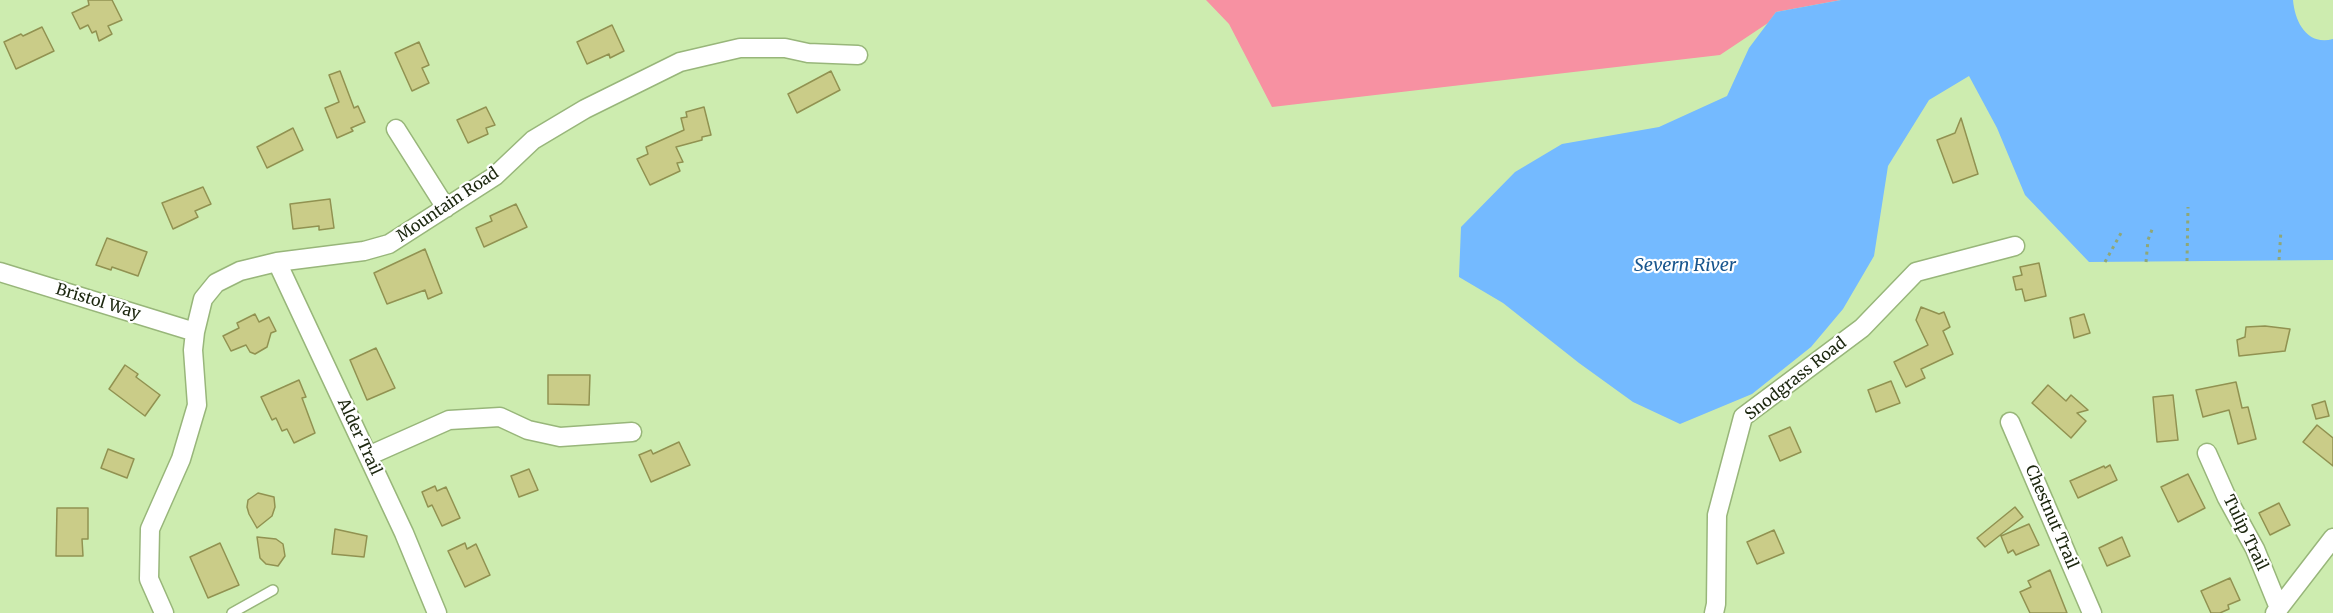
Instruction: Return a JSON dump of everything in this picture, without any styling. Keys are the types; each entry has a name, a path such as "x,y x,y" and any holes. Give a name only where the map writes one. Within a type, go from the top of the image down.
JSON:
{"street":[{"name":"Mountain Road","path":"164,613 149,579 150,529 181,459 197,405 193,350 195,332 203,299 216,283 240,271 277,262 364,251 389,244 495,176 533,140 585,109 680,62 740,48 785,48 858,56"},
{"path":"396,129 446,208"},
{"name":"Snodgrass Road","path":"1714,613 1717,514 1743,417 1862,328 1916,272 2015,246"},
{"name":"Alder Trail","path":"277,262 404,533 437,613"},
{"name":"Bristol Way","path":"0,273 195,332"},
{"path":"368,456 449,420 500,417 528,430 560,437 632,432"},
{"name":"Chestnut Trail","path":"2010,422 2092,613"},
{"name":"Tulip Trail","path":"2207,453 2227,498 2255,549 2277,610"},
{"path":"2277,610 2333,538"}],"lane":[{"path":"232,613 273,590"}],"path":[{"path":"2187,261 2188,207"},
{"path":"2146,262 2148,240 2153,227"},
{"path":"2278,260 2281,230"},
{"path":"2105,262 2121,232"}],"shaded area":[{"path":"1206,0 1841,0 1776,12 1768,23 1720,55 1272,107 1229,24"}],"water":[{"name":"Severn River","path":"1841,0 2293,0 2296,16 2309,36 2324,40 2333,39 2333,260 2089,262 2025,195 1997,128 1969,76 1929,100 1888,166 1874,256 1843,309 1811,347 1752,394 1680,424 1633,402 1503,303 1459,277 1461,227 1515,172 1562,144 1659,127 1727,96 1749,48 1776,12"}],"building":[{"path":"88,0 112,0 122,20 108,26 112,34 99,41 96,31 92,33 88,25 80,29 72,13 89,5"},
{"path":"612,25 624,51 610,58 609,54 587,64 577,42"},
{"path":"42,27 54,51 16,69 4,42"},
{"path":"419,42 429,65 422,68 429,83 412,91 395,53"},
{"path":"340,71 354,108 358,106 365,122 351,128 353,131 337,138 325,108 339,102 329,75"},
{"path":"831,71 840,90 797,113 788,94"},
{"path":"486,107 495,125 486,128 488,134 468,143 457,120"},
{"path":"704,107 711,135 702,137 702,140 676,147 683,162 677,163 680,171 650,185 637,159 648,154 646,147 684,130 681,118 687,117 686,112"},
{"path":"1961,118 1978,174 1953,183 1937,140 1955,133"},
{"path":"293,128 303,150 267,168 257,147"},
{"path":"203,187 211,204 195,211 198,217 173,229 162,203"},
{"path":"330,199 334,228 319,230 319,226 293,229 290,204"},
{"path":"516,204 527,227 484,247 476,228 492,221 490,216"},
{"path":"107,238 147,252 138,276 112,267 111,270 96,265"},
{"path":"425,249 442,293 428,299 425,290 387,304 374,273"},
{"path":"2039,263 2046,296 2025,301 2022,289 2016,290 2013,277 2022,275 2020,267"},
{"path":"1921,307 1939,314 1944,312 1950,327 1943,331 1953,354 1921,369 1925,378 1906,387 1894,362 1928,345 1916,320"},
{"path":"255,314 259,322 269,317 276,331 271,333 267,347 255,354 250,352 246,345 231,351 223,336 239,328 237,323"},
{"path":"2084,314 2090,333 2074,338 2070,318"},
{"path":"2265,326 2290,329 2285,351 2239,356 2237,340 2245,337 2246,327"},
{"path":"376,348 395,388 367,400 350,360"},
{"path":"125,365 138,374 136,377 160,395 145,416 109,389"},
{"path":"548,375 590,375 589,405 548,404"},
{"path":"299,380 306,397 302,398 315,433 294,443 287,429 282,431 276,418 272,420 261,397"},
{"path":"1891,381 1900,403 1876,412 1868,390"},
{"path":"2236,382 2242,408 2248,407 2256,439 2238,444 2229,410 2203,417 2196,390"},
{"path":"2048,385 2066,401 2071,395 2088,410 2077,413 2086,421 2071,438 2032,403"},
{"path":"2173,395 2178,440 2157,442 2153,397"},
{"path":"2325,401 2329,416 2316,419 2312,405"},
{"path":"2317,425 2333,438 2333,466 2303,442"},
{"path":"1790,427 1801,452 1780,461 1769,436"},
{"path":"679,442 690,465 651,482 639,455 651,450 653,454"},
{"path":"108,449 134,459 127,478 101,468"},
{"path":"2110,465 2117,480 2078,498 2070,481"},
{"path":"529,469 538,490 519,497 511,476"},
{"path":"2188,474 2205,508 2178,522 2161,487"},
{"path":"435,486 437,491 446,487 460,518 442,526 432,505 428,507 422,492"},
{"path":"258,493 274,497 275,507 272,516 257,528 247,507 248,500"},
{"path":"2279,503 2290,525 2270,535 2259,513"},
{"path":"2015,507 2023,517 1985,547 1977,538"},
{"path":"57,508 88,508 88,539 82,539 83,556 56,556"},
{"path":"2029,524 2039,545 2016,555 2013,550 2008,553 2001,536"},
{"path":"335,529 367,536 364,557 332,554"},
{"path":"1774,530 1784,553 1757,564 1747,542"},
{"path":"257,537 276,539 283,544 285,556 278,566 266,564 260,558"},
{"path":"2122,537 2130,556 2107,566 2099,548"},
{"path":"220,543 239,585 208,598 190,557"},
{"path":"465,543 467,549 476,544 490,575 465,587 448,551"},
{"path":"2050,570 2067,613 2030,613 2020,592 2031,587 2028,581"},
{"path":"2230,578 2240,600 2228,605 2229,609 2220,613 2211,613 2201,591"}]}
